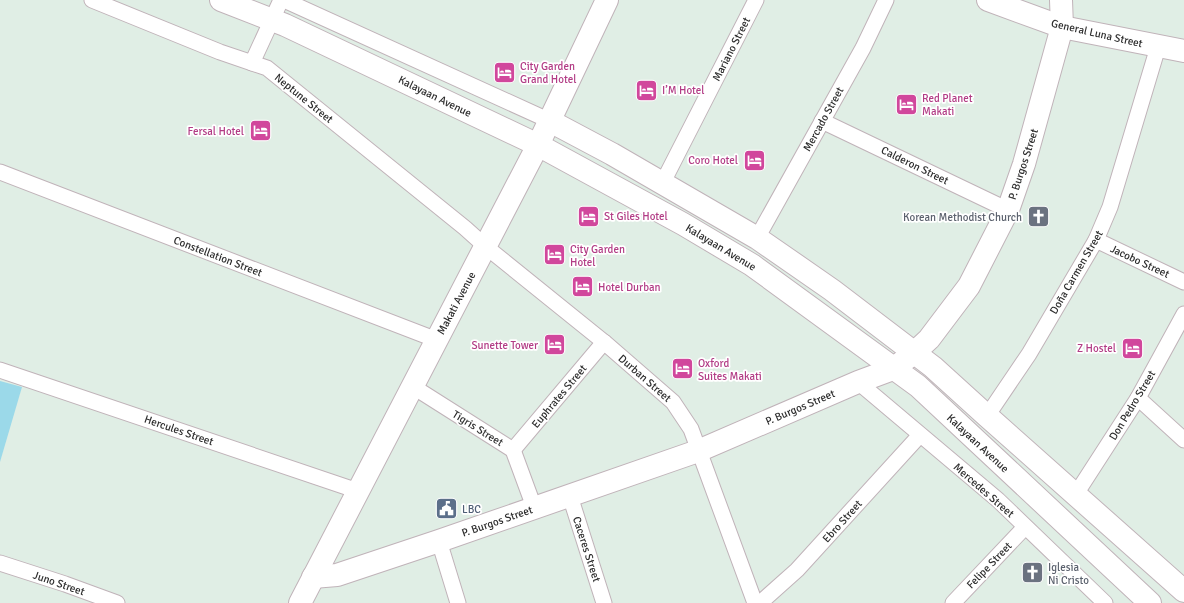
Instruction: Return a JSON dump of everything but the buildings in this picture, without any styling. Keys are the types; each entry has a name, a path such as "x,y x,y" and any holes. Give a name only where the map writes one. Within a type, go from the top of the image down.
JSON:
{"main road":[{"name":"Kalayaan Avenue","path":"220,0 292,28 538,145 683,224 752,265 918,386 1150,603"},
{"name":"Makati Avenue","path":"300,603 538,145 548,120 607,0"},
{"name":"General Luna Street","path":"988,0 1062,27 1184,51"},
{"name":"P. Burgos Street","path":"313,577 337,575 698,451 858,382 893,369 916,352 929,339 969,286 1008,210 1024,164 1062,27 1061,0"},
{"path":"548,120 612,154 757,238 832,290 916,352 1184,591"}],"street":[{"name":"Neptune Street","path":"92,0 213,49 267,68 486,246"},
{"path":"252,63 282,0 548,120"},
{"name":"Mariano Street","path":"662,184 756,0"},
{"name":"Mercado Street","path":"757,238 862,48 886,0"},
{"name":"Doña Carmen Street","path":"987,416 1029,354 1096,240 1110,207 1158,47"},
{"name":"Calderon Street","path":"822,121 1008,210"},
{"name":"Constellation Street","path":"0,172 437,340"},
{"name":"Jacobo Street","path":"1096,240 1184,282"},
{"name":"Durban Street","path":"486,246 604,342 673,402 691,429 755,603"},
{"name":"Don Pedro Street","path":"1076,494 1138,398 1184,314"},
{"name":"Euphrates Street","path":"513,450 604,342"},
{"name":"Hercules Street","path":"0,370 358,491"},
{"name":"Mercedes Street","path":"858,382 998,500 1105,603"},
{"name":"Tigris Street","path":"412,386 513,450 534,507"},
{"path":"1138,398 1184,440"},
{"name":"Ebro Street","path":"760,603 797,570 920,435"},
{"name":"Caceres Street","path":"570,496 604,603"},
{"name":"Felipe Street","path":"953,603 1026,527"},
{"path":"439,541 458,603"},
{"name":"Juno Street","path":"0,564 65,584 117,603"}],"shaded area":[{"path":"0,381 22,387 0,462"}],"place":[{"name":"City Garden Grand Hotel","path":"505,72"},
{"name":"I’M Hotel","path":"646,90"},
{"name":"Red Planet Makati","path":"906,104"},
{"name":"Fersal Hotel","path":"260,131"},
{"name":"Coro Hotel","path":"754,160"},
{"name":"St Giles Hotel","path":"589,216"},
{"name":"Korean Methodist Church","path":"1038,217"},
{"name":"City Garden Hotel","path":"554,255"},
{"name":"Hotel Durban","path":"583,287"},
{"name":"Sunette Tower","path":"554,345"},
{"name":"Z Hostel","path":"1132,348"},
{"name":"Oxford Suites Makati","path":"682,369"},
{"name":"LBC","path":"446,509"},
{"name":"Iglesia Ni Cristo","path":"1033,573"}]}
